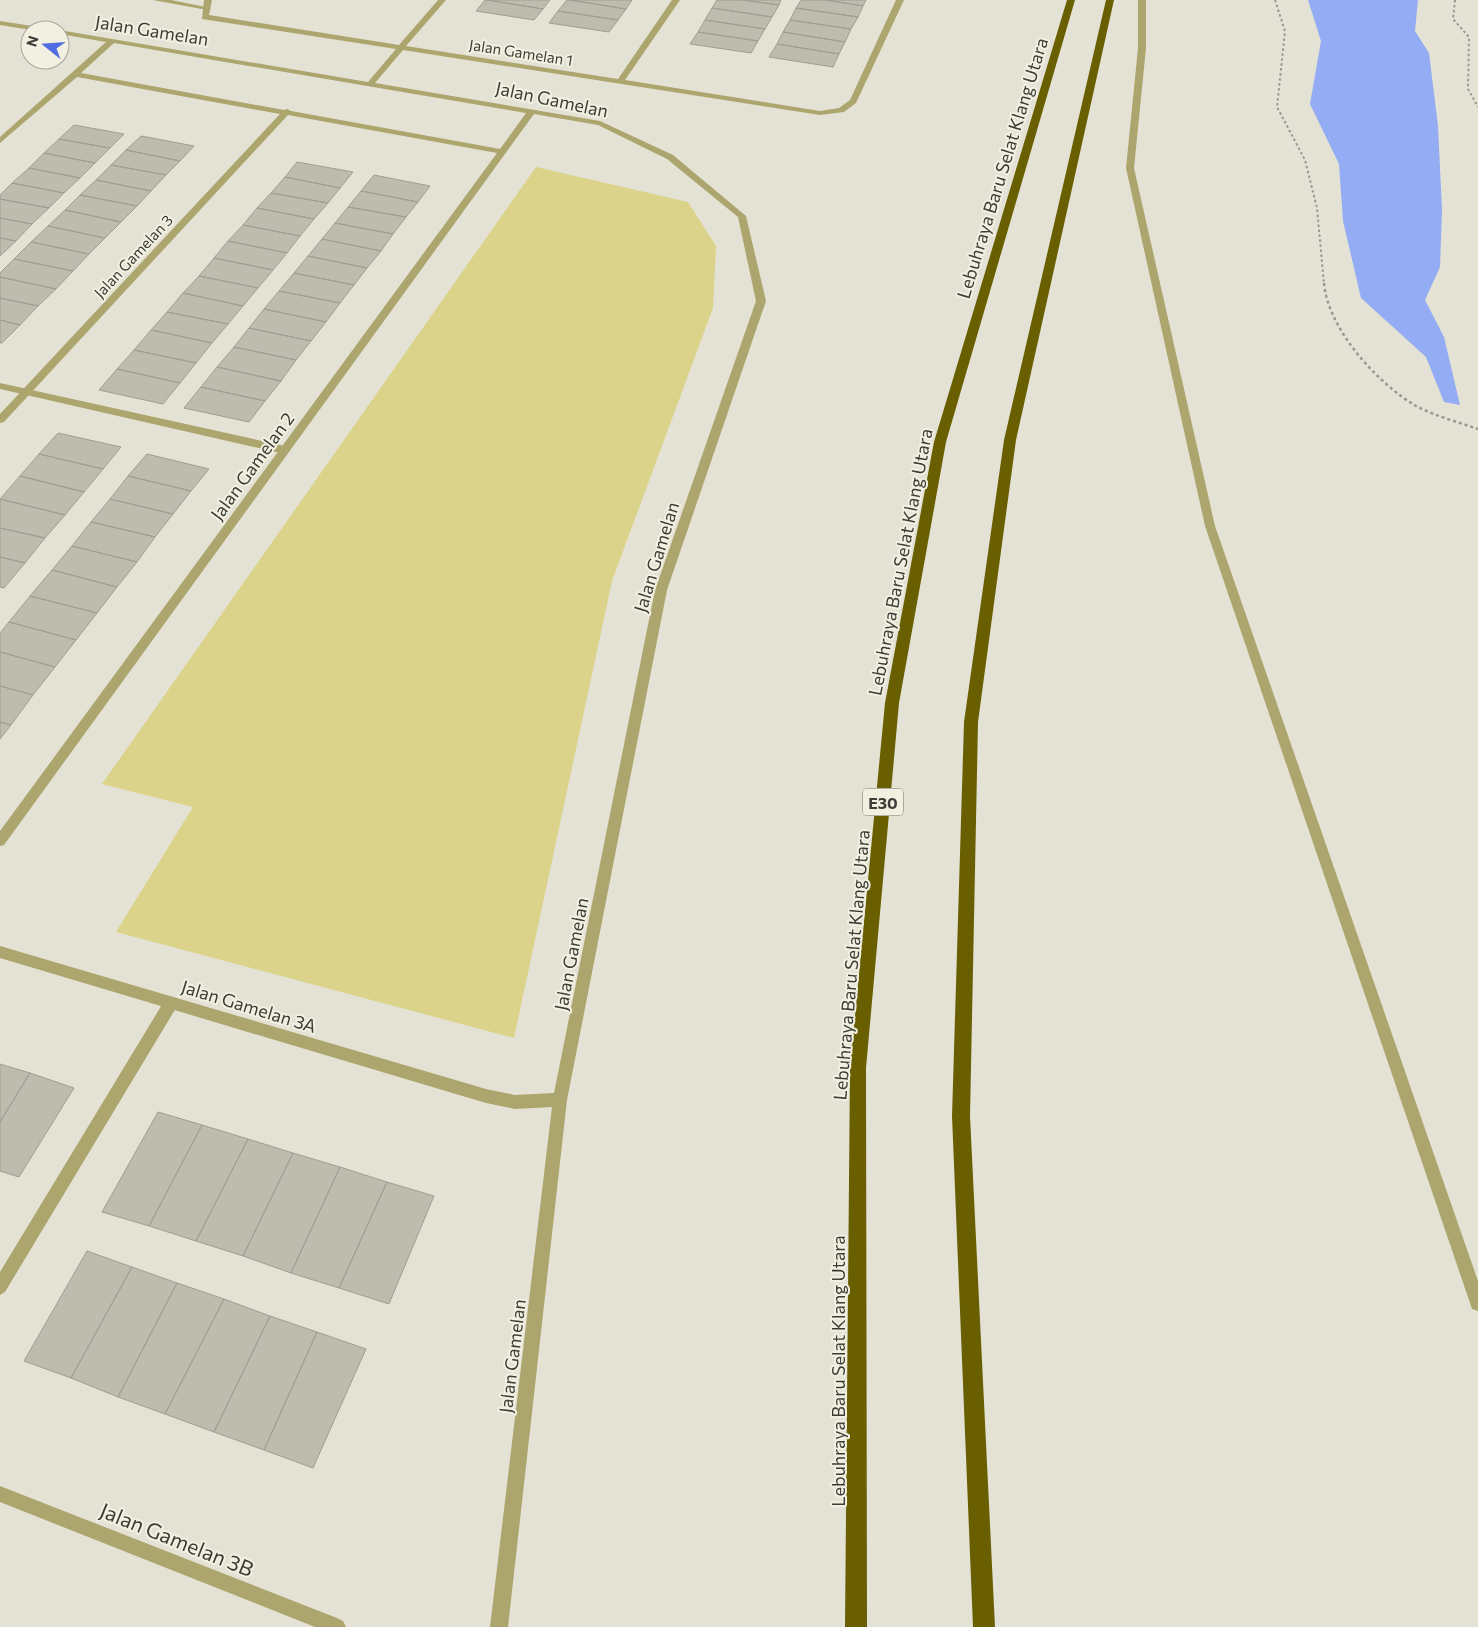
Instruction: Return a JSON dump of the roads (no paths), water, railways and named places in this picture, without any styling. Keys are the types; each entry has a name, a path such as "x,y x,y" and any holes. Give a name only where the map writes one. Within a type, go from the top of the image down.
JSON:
{"highway":[{"name":"Lebuhraya Baru Selat Klang Utara","path":"856,1627 858,1068 892,703 940,442 1071,0"},
{"path":"984,1627 961,1116 971,722 1010,440 1110,0"}],"street":[{"path":"157,0 207,4"},
{"path":"370,84 442,0"},
{"path":"622,81 676,0"},
{"name":"Jalan Gamelan 1","path":"207,4 205,17 820,113 841,110 853,101 900,0"},
{"path":"1142,0 1142,48 1130,168 1210,526 1478,1304"},
{"path":"0,22 20,26"},
{"name":"Jalan Gamelan","path":"70,34 600,123 670,157 742,216 761,301 661,590 560,1100 500,1627"},
{"path":"0,141 112,41"},
{"path":"75,74 287,111 502,152"},
{"name":"Jalan Gamelan 3","path":"0,420 287,111"},
{"name":"Jalan Gamelan 2","path":"0,840 532,111"},
{"path":"0,386 285,450"},
{"name":"Jalan Gamelan 3A","path":"0,952 486,1096 515,1102 560,1100"},
{"path":"0,1287 171,1003"},
{"name":"Jalan Gamelan 3B","path":"0,1494 337,1627"}],"water":[{"path":"1308,0 1418,0 1415,31 1429,53 1438,126 1442,210 1440,267 1425,300 1444,337 1460,405 1444,402 1426,357 1361,298 1343,221 1339,164 1310,104 1321,41"}]}
